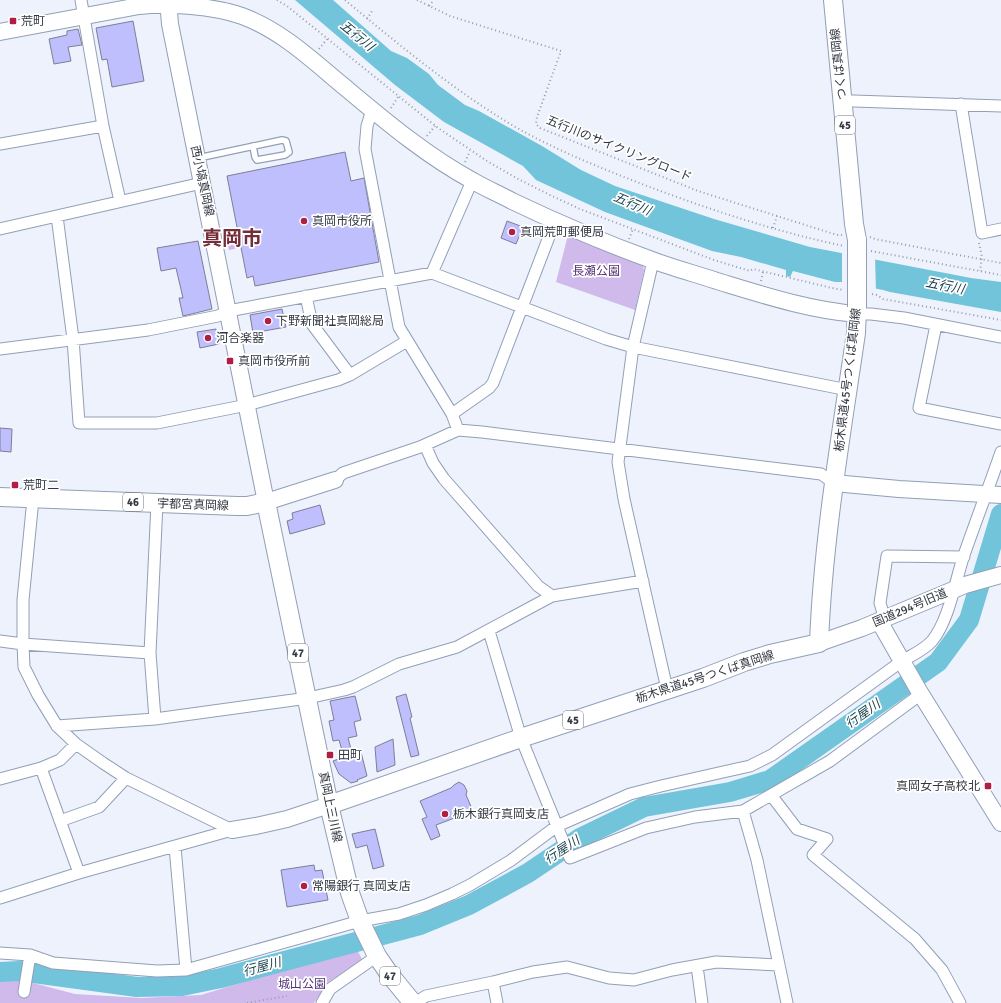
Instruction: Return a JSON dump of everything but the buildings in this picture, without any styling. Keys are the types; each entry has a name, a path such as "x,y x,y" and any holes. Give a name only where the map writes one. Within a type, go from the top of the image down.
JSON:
{"main road":[{"name":"つくば真岡線","path":"833,0 857,239"},
{"name":"栃木県道45号つくば真岡線","path":"329,805 521,738 703,678 744,662 770,654 819,643 823,576 857,311 857,239"},
{"name":"宇都宮真岡線","path":"0,497 247,506 266,502"},
{"name":"真岡上三川線","path":"266,502 308,698 329,805 347,879 362,925 374,951 390,975 414,1003"}],"street":[{"path":"80,0 103,126 120,201"},
{"path":"0,32 139,6 168,3 228,12 259,24 294,45 372,110 422,148 472,181 555,221 654,261 783,301 812,308 857,311 904,318 1001,337"},
{"name":"西小塙真岡線","path":"168,3 170,24 266,502"},
{"path":"843,101 1001,106"},
{"path":"961,104 982,233 1001,229"},
{"path":"372,110 367,126 365,149 399,327 452,414 458,430"},
{"path":"0,144 103,126"},
{"path":"432,273 472,181"},
{"path":"0,229 202,183"},
{"path":"57,216 72,339 78,423 157,423 247,405 338,380 350,375 407,341"},
{"path":"452,414 493,383 555,221"},
{"path":"654,261 633,347 618,462 624,499 667,689"},
{"path":"0,349 148,330 218,316 228,310 432,273 633,347 848,390"},
{"path":"306,296 312,324 350,375"},
{"path":"936,325 919,408 1001,424"},
{"path":"266,502 334,480 343,473 425,445 458,430 821,474 834,483 993,495"},
{"path":"425,445 433,463 444,479 538,586 552,596"},
{"path":"0,953 30,956 53,963 157,971 186,970 362,925 399,914 452,894 510,861 558,828 630,794 750,766 761,761 772,755 903,664 932,642 938,633 959,587 964,557 993,495 1001,452"},
{"path":"33,498 23,600 23,644 24,667 38,695 57,726 76,744 126,778 232,830"},
{"path":"155,719 150,653 158,503"},
{"path":"964,557 887,556 880,603 883,613 879,621 903,664 1001,822"},
{"name":"国道294号旧道","path":"819,643 879,621 959,587 998,575"},
{"path":"57,726 155,719 308,698 353,687 399,664 457,647 552,596 643,581"},
{"path":"489,631 521,738 570,858 646,828 695,817 743,811 830,761 920,692"},
{"path":"0,641 150,653"},
{"path":"0,779 41,768 60,760 76,744"},
{"path":"41,768 80,873"},
{"path":"60,821 99,807 126,778"},
{"path":"771,795 797,830 827,839 813,855 915,939 942,970 960,1003"},
{"path":"0,898 80,873 232,830 287,819 329,805"},
{"path":"743,811 757,860 786,1003"},
{"path":"174,847 186,970"},
{"path":"322,1003 330,989 374,951"},
{"path":"24,992 30,956"},
{"path":"414,1003 426,996 533,972 567,967 609,978 634,980 672,970 716,962 778,965"},
{"path":"697,966 702,1003"},
{"path":"492,982 498,1003"}],"lane":[{"path":"197,158 253,146 284,140 288,143 289,152 285,155 257,160 253,146"}],"path":[{"path":"277,0 287,6 435,126 470,151 520,180 580,209 714,260 750,271 753,270 847,290"},
{"path":"345,0 463,94 512,125 584,161 680,198 773,228 820,241 874,239 1001,263"},
{"name":"五行川のサイクリングロード","path":"417,0 450,16 561,51 537,117 536,124 540,128 698,191 837,235 857,239"},
{"path":"429,6 434,0"},
{"path":"367,19 372,11"},
{"path":"317,52 327,39"},
{"path":"388,111 398,97"},
{"path":"425,139 435,126"},
{"path":"464,165 470,151"},
{"path":"773,228 777,216"},
{"path":"628,242 633,229"},
{"path":"980,271 982,257 978,239 982,233"},
{"path":"857,239 980,271 1001,275"},
{"path":"760,286 763,272"},
{"path":"870,294 877,295 883,299 1001,320"},
{"path":"247,1003 287,996"}],"green space":[{"path":"236,229 239,248 229,250 225,231"},
{"name":"長瀬公園","path":"568,235 642,263 644,270 635,310 556,282"},
{"name":"城山公園","path":"356,948 362,959 327,983 314,1003 0,1003 0,981 18,979 75,994 141,998 201,995"}],"water":[{"name":"五行川","path":"295,0 333,0 391,51 407,58 429,74 438,85 465,105 479,111 542,146 581,170 615,186 714,219 810,247 971,278 1001,282 1001,312 835,282 793,271 790,277 786,276 786,270 741,257 712,251 605,212 536,180 523,166 444,122 395,85"}],"pier":[{"path":"842,250 875,256 876,291 842,284"}],"waterway":[{"name":"行屋川","path":"0,972 19,971 137,987 182,986 221,978 420,925 469,905 528,873 580,838 644,807 730,792 770,780 938,662 969,620 1001,514"}],"place":[{"name":"荒町","path":"13,21"},
{"name":"真岡市役所","path":"304,221"},
{"name":"真岡荒町郵便局","path":"512,232"},
{"name":"下野新聞社真岡総局","path":"268,321"},
{"name":"河合楽器","path":"208,338"},
{"name":"真岡市役所前","path":"230,361"},
{"name":"荒町二","path":"15,485"},
{"name":"田町","path":"330,755"},
{"name":"真岡女子高校北","path":"988,786"},
{"name":"栃木銀行真岡支店","path":"445,814"},
{"name":"常陽銀行 真岡支店","path":"304,886"}],"district":[{"name":"真岡市","path":"232,238"}]}
